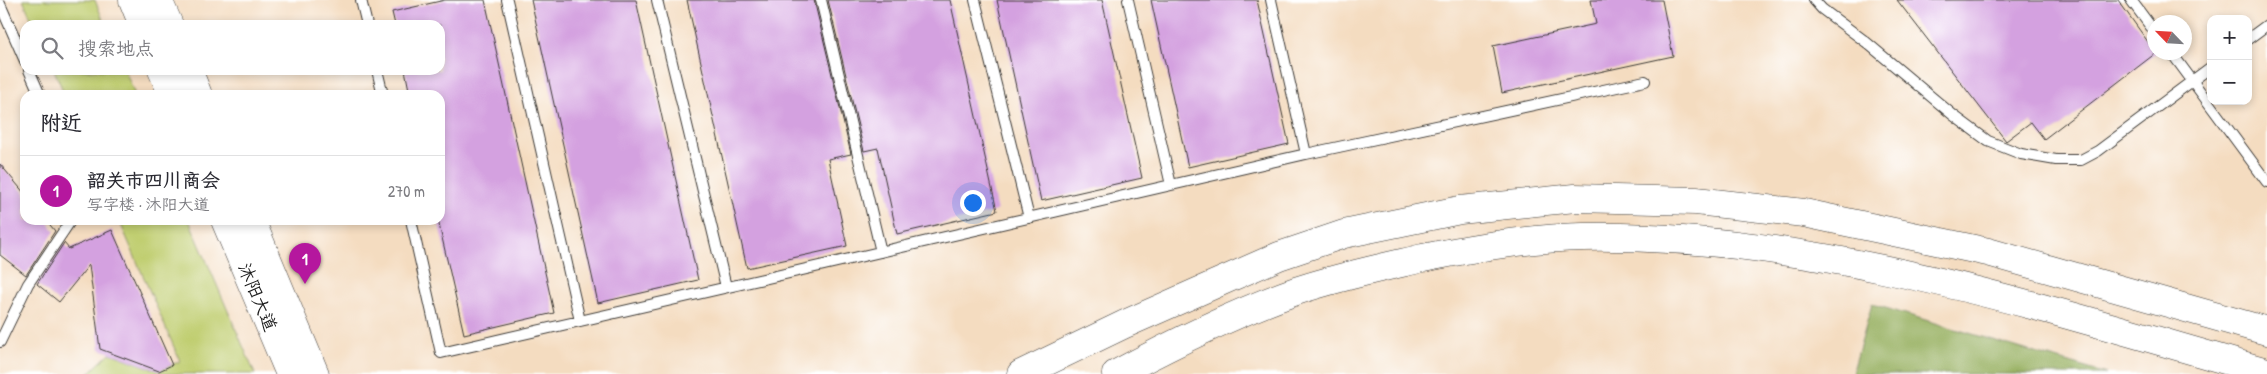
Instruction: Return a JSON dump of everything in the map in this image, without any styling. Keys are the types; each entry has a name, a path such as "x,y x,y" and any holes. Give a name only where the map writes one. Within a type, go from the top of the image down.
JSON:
{"main road":[{"path":"132,0 141,20"},
{"path":"158,0 167,20"},
{"path":"164,75 170,90"},
{"path":"190,75 196,90"},
{"path":"1021,374 1125,324 1278,256 1344,234 1460,210 1574,198 1696,201 1804,213 1988,252 2267,331"},
{"name":"沐阳大道","path":"227,225 290,374"},
{"name":"沐阳大道","path":"252,225 315,374"},
{"path":"1116,374 1240,313 1295,291 1360,272 1471,248 1526,241 1583,237 1694,241 1794,252 1881,268 1977,290 2267,372"}],"lane":[{"path":"361,0 366,20"},
{"path":"507,0 580,321"},
{"path":"656,0 726,287"},
{"path":"821,0 881,252"},
{"path":"975,0 1029,218"},
{"path":"1128,0 1171,185"},
{"path":"1271,0 1306,154"},
{"path":"1814,0 1822,9 1866,42 1953,115 1988,141 2021,154 2056,160 2081,160 2098,151 2207,70"},
{"path":"2131,0 2147,22"},
{"path":"0,4 20,50"},
{"path":"2252,36 2267,25"},
{"path":"2176,60 2267,182"},
{"path":"31,75 38,90"},
{"path":"378,75 382,90"},
{"path":"412,225 441,353 1306,154 1645,81"},
{"path":"0,342 28,284 68,225"}],"green space":[{"path":"23,0 95,0 103,20 32,20"},
{"path":"56,75 127,75 133,90 63,90"},
{"path":"121,225 191,225 255,374 88,374 110,353 159,371 180,361"},
{"path":"1872,304 2106,374 1852,374"}],"building":[{"path":"445,0 485,0 554,313 464,334 439,225 445,225 445,90 409,90 406,75 445,75 445,20 394,20 392,12"},
{"path":"531,0 636,0 698,280 598,303"},
{"path":"687,0 814,0 851,154 828,159 847,246 747,268"},
{"path":"828,0 950,0 997,211 897,234 878,148 864,151"},
{"path":"997,0 1102,0 1142,178 1041,201"},
{"path":"1151,0 1257,0 1289,144 1188,167"},
{"path":"1591,0 1662,0 1673,56 1502,93 1493,46 1596,24"},
{"path":"1897,0 2118,0 2147,40 2147,60 2044,139 2031,122 2006,141"},
{"path":"0,164 20,188 20,225 50,225 55,231 26,275 0,255"},
{"path":"112,230 172,365 159,371 100,349 89,265 59,302 37,284 64,243 69,249"}],"place":[{"name":"韶关市四川商会","path":"305,284"}]}
